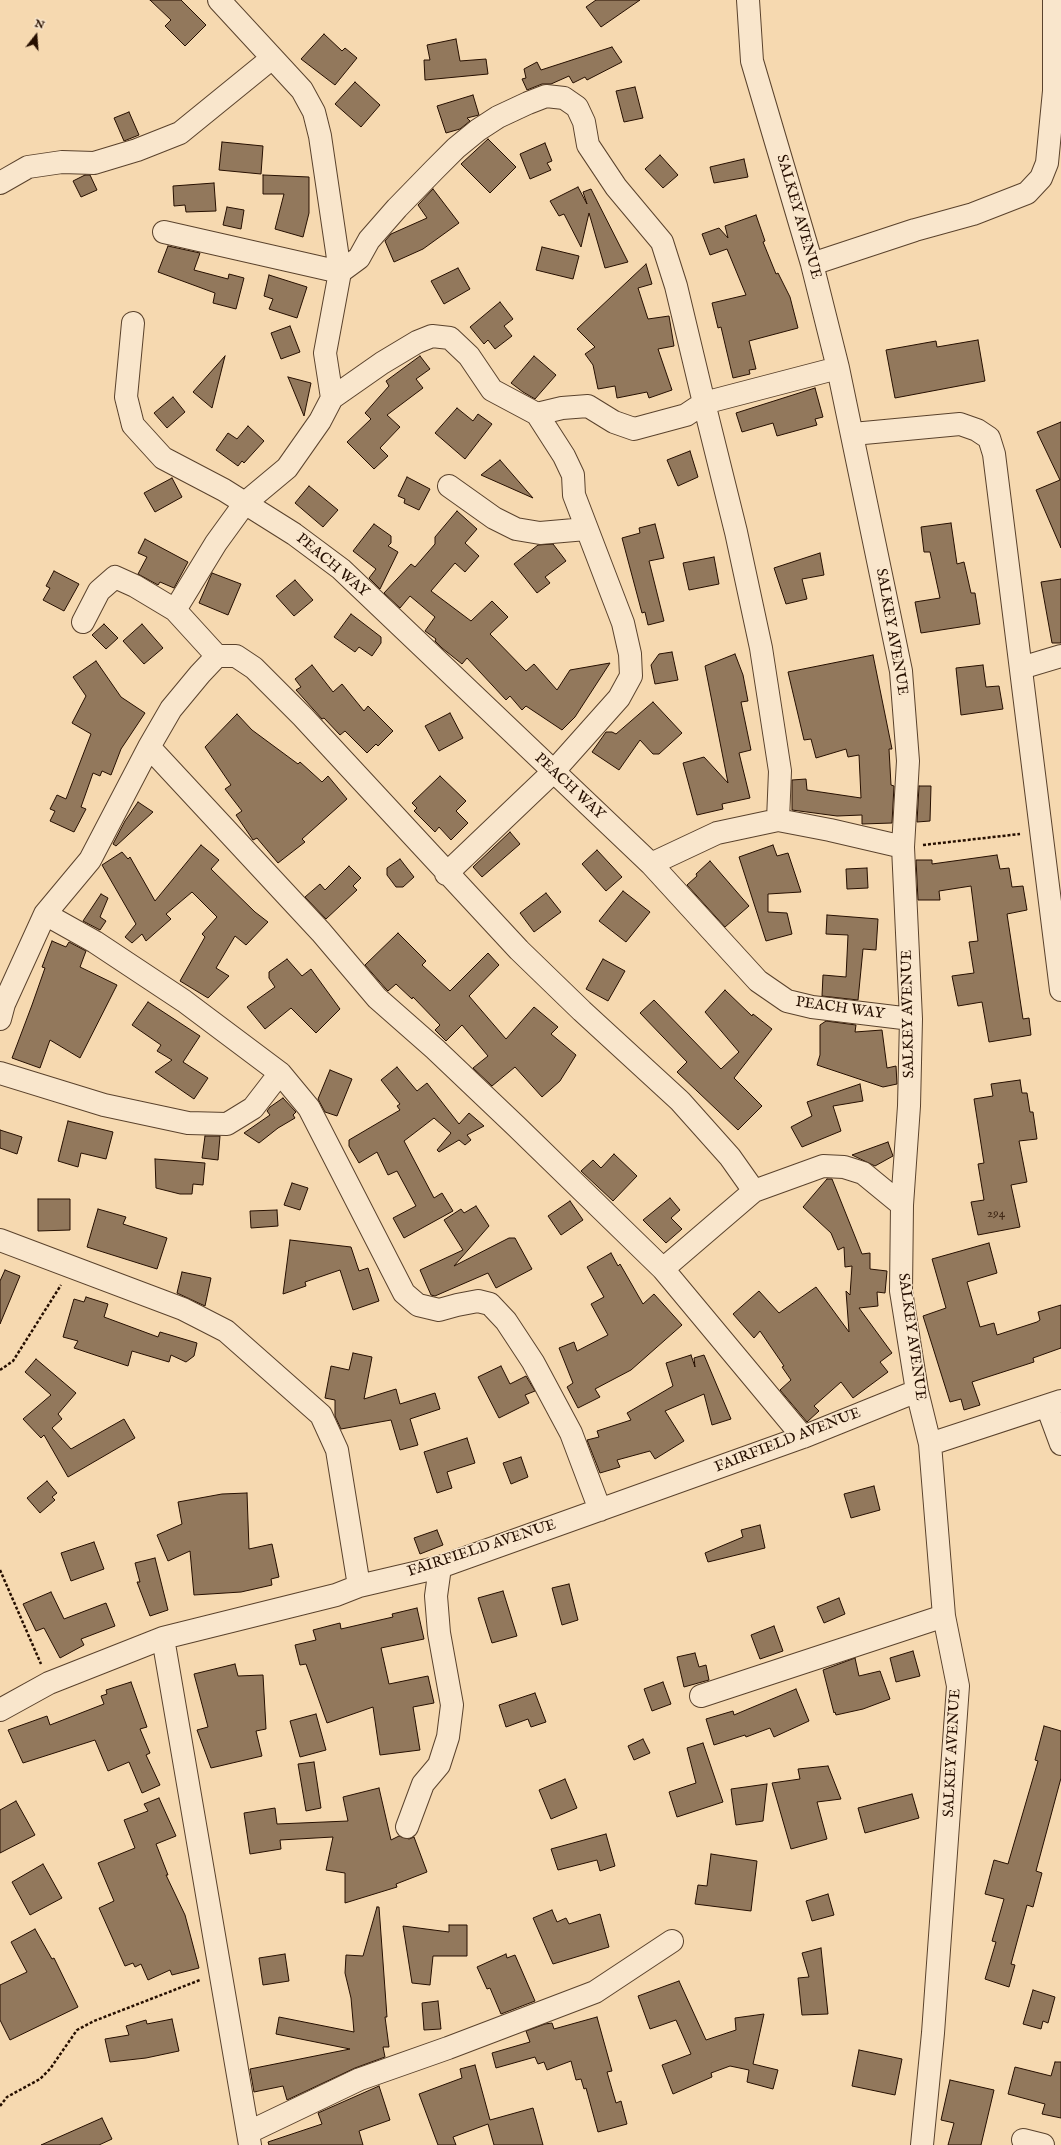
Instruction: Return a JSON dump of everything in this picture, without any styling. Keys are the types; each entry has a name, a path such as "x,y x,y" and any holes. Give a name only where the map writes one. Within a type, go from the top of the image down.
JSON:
{"street":[{"path":"219,0 302,90 314,112 320,136 340,272 325,353 332,398"},
{"name":"SALKEY AVENUE","path":"748,0 752,61 812,264 838,368 853,434 901,671 908,761 903,848 911,1019 909,1106 902,1205 901,1290 917,1391 930,1444 944,1616 958,1686 939,1955 922,2145"},
{"path":"812,264 979,212 1027,193 1041,178 1047,163 1054,91 1054,0"},
{"path":"0,183 28,167 62,162 94,163 137,150 180,133 272,59"},
{"path":"340,272 358,258 370,240 397,208 456,148 478,130 498,117 528,102 546,96 564,98 577,107 584,122 588,145 616,188 662,242 678,292 736,532 761,648 780,771 778,820"},
{"path":"164,232 340,272"},
{"name":"PEACH WAY","path":"133,323 126,397 133,426 163,458 245,503 294,534 341,569 651,864 758,981 787,1001 812,1007 911,1019"},
{"path":"175,610 216,543 245,503 287,468 320,421 332,398 382,363 417,342 432,336 450,338 469,356 492,390 537,414 564,456 573,475 574,495 623,624 630,654 631,676 619,698 553,772 446,874"},
{"path":"537,414 562,408 588,406 614,422 634,429 686,415 704,403 838,368"},
{"path":"853,434 960,424 977,430 989,438 994,454 1042,832 1055,892 1061,990"},
{"path":"449,486 494,518 516,529 540,533 586,529"},
{"path":"83,622 99,591 115,577 135,586 175,610 217,656"},
{"path":"0,1019 4,1004 45,914 90,860 149,747 171,709 217,656 236,656 254,668 303,717 446,874 576,1006 680,1101 730,1157 754,1191"},
{"path":"1021,668 1061,656"},
{"path":"149,747 322,932 377,998 458,1071 663,1269 803,1437"},
{"path":"651,864 717,833 778,820 830,830 903,848"},
{"path":"45,914 95,942 184,1001 280,1073 309,1108 404,1293 418,1306 439,1310 457,1304 478,1301 490,1304 506,1321 533,1362 571,1433 600,1510"},
{"path":"0,1072 104,1105 188,1123 227,1124 253,1108 280,1073"},
{"path":"663,1269 754,1191 823,1166 844,1167 863,1173 902,1205"},
{"path":"0,1240 183,1309 226,1331 321,1415 337,1450 359,1586"},
{"name":"FAIRFIELD AVENUE","path":"0,1710 49,1683 164,1638 336,1596 359,1586 440,1566 803,1437 917,1391"},
{"path":"930,1444 1054,1403 1061,1444"},
{"path":"407,1827 423,1784 439,1765 448,1737 452,1705 439,1633 436,1596 440,1566"},
{"path":"701,1696 944,1616"},
{"path":"164,1638 219,1973 249,2139 360,2079 448,2048 595,1992 672,1941"}],"path":[{"path":"903,848 1042,832"},
{"path":"0,1370 13,1361 72,1268"},
{"path":"0,1570 49,1683"},
{"path":"0,2106 7,2097 40,2080 50,2070 77,2030 94,2021 219,1973"}],"building":[{"path":"150,0 181,0 206,25 185,46 165,26 171,20"},
{"path":"596,0 640,0 601,27 586,7"},
{"path":"324,34 342,51 345,48 357,58 335,85 301,59"},
{"path":"456,39 460,61 486,59 488,74 425,80 424,60 430,60 427,45"},
{"path":"612,47 622,62 587,80 585,77 573,83 569,76 551,84 542,84 527,90 522,79 526,78 524,69 537,62 541,70"},
{"path":"355,82 380,105 361,127 335,104"},
{"path":"635,87 643,118 624,122 616,91"},
{"path":"473,95 479,115 467,118 470,121 460,129 446,133 437,106"},
{"path":"129,112 139,135 124,141 114,118"},
{"path":"488,139 516,167 490,193 461,164"},
{"path":"222,142 263,146 261,174 219,170"},
{"path":"545,143 552,161 547,163 551,170 530,179 520,154"},
{"path":"660,155 678,175 663,188 645,169"},
{"path":"744,159 748,177 714,183 710,167"},
{"path":"85,175 90,175 97,190 81,197 73,181"},
{"path":"263,175 309,177 309,213 303,237 275,229 284,194 263,194"},
{"path":"214,183 216,211 186,212 185,205 174,206 173,186"},
{"path":"578,187 587,204 583,192 591,189 628,262 605,268 589,213 581,247 564,214 559,216 550,201"},
{"path":"433,189 459,223 423,249 394,262 385,241 391,234 427,218 418,205"},
{"path":"227,207 244,210 241,229 223,225"},
{"path":"756,215 765,241 763,242 776,274 778,273 790,297 798,328 749,341 756,369 749,370 750,374 733,378 721,327 718,328 712,303 746,295 727,249 710,255 702,234 719,228 728,238 725,226"},
{"path":"168,246 200,253 194,270 228,279 229,274 244,278 236,309 213,303 215,293 158,272"},
{"path":"542,247 579,256 573,279 536,270"},
{"path":"646,264 652,284 638,288 648,319 669,316 674,346 658,349 672,390 649,398 647,392 617,398 615,386 598,389 593,365 585,354 595,347 577,329"},
{"path":"458,268 470,289 444,304 431,281"},
{"path":"269,275 307,287 297,318 269,309 273,299 264,296"},
{"path":"500,302 513,319 504,326 512,336 495,349 488,340 484,344 470,327"},
{"path":"290,326 300,352 281,359 271,333"},
{"path":"978,340 985,381 895,398 886,350 936,341 937,347"},
{"path":"225,356 212,408 193,392"},
{"path":"420,356 430,369 416,379 423,388 387,415 400,427 380,448 388,456 374,469 347,442 371,419 365,413 389,386 386,381"},
{"path":"534,356 556,375 535,399 511,383"},
{"path":"288,377 311,383 304,416"},
{"path":"815,388 823,417 815,419 817,425 777,436 773,423 742,432 736,413"},
{"path":"173,397 185,412 167,428 154,413"},
{"path":"457,408 473,421 478,414 492,424 465,459 435,433"},
{"path":"1061,422 1061,548 1036,490 1060,480 1037,432"},
{"path":"248,426 264,441 244,463 242,461 238,466 216,450 228,433 237,439"},
{"path":"690,451 698,477 678,486 667,460"},
{"path":"500,460 533,498 481,475"},
{"path":"407,477 430,489 419,510 404,503 405,499 398,496"},
{"path":"172,478 182,497 155,512 144,493"},
{"path":"309,486 338,510 323,527 295,503"},
{"path":"457,511 477,529 465,543 479,556 465,572 455,563 431,591 471,621 492,601 508,617 490,634 526,671 534,664 557,690 570,670 610,663 575,717 562,730 526,706 522,710 510,696 506,700 467,658 462,664 442,648 435,641 436,639 425,631 435,617 410,596 400,608 384,593 411,564 415,567 435,544 435,537"},
{"path":"951,523 957,564 964,562 971,593 975,593 980,624 921,633 915,602 940,598 930,552 924,552 921,527"},
{"path":"374,524 391,536 391,543 388,546 398,552 380,589 369,578 376,569 353,551"},
{"path":"655,524 664,558 649,561 664,621 648,625 645,612 642,613 622,538 640,533 639,528"},
{"path":"145,539 188,562 174,588 160,582 158,585 138,574 147,557 138,553"},
{"path":"553,544 566,561 545,577 550,583 537,593 514,564 538,545"},
{"path":"820,553 824,575 802,579 807,599 786,604 774,568"},
{"path":"714,557 719,584 689,590 683,563"},
{"path":"54,571 79,584 64,611 43,600 50,588 46,586"},
{"path":"212,573 241,584 228,615 199,603"},
{"path":"1061,579 1061,643 1052,643 1041,582"},
{"path":"295,580 313,600 294,616 276,596"},
{"path":"351,614 381,637 381,643 372,656 359,647 355,652 334,637"},
{"path":"104,624 118,638 106,649 92,635"},
{"path":"142,624 163,648 144,664 123,641"},
{"path":"672,652 678,680 655,684 651,665 659,654"},
{"path":"735,654 743,675 748,701 741,702 751,750 739,753 750,798 722,804 723,809 697,815 683,763 704,757 728,783 705,666"},
{"path":"873,655 892,749 889,749 891,785 894,786 892,823 862,824 862,815 837,816 792,810 792,780 806,779 807,790 861,798 859,755 848,757 846,749 816,758 811,739 804,740 788,672"},
{"path":"96,661 121,697 145,713 121,749 111,775 102,771 100,776 93,773 81,807 86,809 74,832 50,821 55,811 50,809 57,795 66,799 91,734 72,723 86,696 73,677"},
{"path":"312,665 333,692 342,684 364,711 368,706 393,731 378,746 376,744 367,753 345,731 340,735 324,718 322,719 296,690 301,687 295,679"},
{"path":"983,665 986,687 999,686 1003,709 961,715 956,668"},
{"path":"653,702 682,733 659,754 653,754 640,740 619,770 592,752 606,732 616,734"},
{"path":"450,713 463,738 439,751 425,726"},
{"path":"237,714 252,730 298,764 300,762 322,782 328,776 347,799 302,839 305,842 278,863 257,838 253,840 236,815 242,811 225,789 231,785 205,747"},
{"path":"440,776 466,801 456,811 468,823 451,840 439,827 435,832 414,811 417,808 412,803"},
{"path":"919,786 931,786 930,821 917,822"},
{"path":"138,802 153,812 116,846 113,844 125,821"},
{"path":"510,832 520,844 482,877 473,867"},
{"path":"201,845 219,860 211,869 255,912 268,922 246,945 235,936 216,968 229,976 208,998 180,981 205,937 202,934 217,917 192,892 166,914 171,919 146,941 142,934 132,943 125,937 136,924 102,865 122,852 128,859 130,857 155,901"},
{"path":"773,845 777,856 788,853 801,892 768,894 768,912 787,913 792,934 766,941 739,857"},
{"path":"597,850 622,877 606,891 582,864"},
{"path":"997,855 1000,869 1009,868 1012,887 1023,886 1027,910 1007,914 1023,1019 1029,1018 1031,1035 989,1042 982,1002 958,1006 952,976 974,973 969,942 978,941 971,886 939,891 940,900 918,900 916,860 932,860 932,864"},
{"path":"400,859 414,877 403,887 396,887 387,875 387,868"},
{"path":"710,861 749,906 725,927 687,885"},
{"path":"349,866 361,878 353,886 357,890 326,919 305,897 320,884 325,890"},
{"path":"867,868 868,888 847,889 846,869"},
{"path":"623,891 650,912 626,942 599,921"},
{"path":"546,893 561,912 534,932 520,913"},
{"path":"101,894 108,898 100,917 106,921 100,930 83,921"},
{"path":"827,915 878,919 876,950 863,949 858,1000 822,996 823,975 846,977 848,935 826,934"},
{"path":"398,933 426,961 422,965 450,991 488,953 499,965 469,996 506,1039 534,1007 558,1027 551,1034 576,1055 560,1081 542,1097 515,1067 492,1086 473,1068 488,1056 462,1025 446,1041 435,1030 440,1025 413,997 412,999 396,984 388,991 365,965"},
{"path":"52,941 66,947 69,942 86,951 80,967 117,985 80,1058 50,1040 40,1068 12,1058 45,968 42,967"},
{"path":"287,959 302,976 311,969 340,1009 316,1033 291,1008 265,1029 247,1007 275,987 269,978 269,972"},
{"path":"603,959 625,971 608,1001 586,989"},
{"path":"725,990 752,1016 753,1014 772,1029 734,1078 762,1106 738,1130 677,1072 687,1062 640,1013 654,1000 721,1069 739,1052 705,1012"},
{"path":"148,1002 200,1036 183,1062 208,1078 194,1099 155,1072 172,1060 157,1051 161,1045 132,1025"},
{"path":"826,1021 856,1025 855,1032 882,1030 887,1068 896,1066 897,1084 883,1087 817,1065 820,1055 820,1025"},
{"path":"397,1067 417,1091 427,1083 459,1124 469,1113 484,1126 467,1135 471,1140 465,1145 459,1140 439,1152 437,1150 451,1133 434,1118 404,1141 434,1198 442,1193 453,1211 404,1238 393,1218 416,1206 397,1171 388,1175 377,1152 359,1163 349,1146 349,1140 400,1110 397,1106 400,1104 381,1080"},
{"path":"330,1070 352,1079 337,1116 325,1112 318,1099"},
{"path":"1020,1080 1022,1093 1027,1093 1030,1112 1033,1112 1037,1139 1019,1141 1027,1182 1011,1185 1020,1227 978,1235 971,1202 984,1200 978,1164 984,1163 974,1099 993,1096 991,1084"},
{"path":"860,1084 863,1101 833,1106 841,1131 802,1147 791,1127 812,1116 807,1102"},
{"path":"283,1098 296,1112 293,1115 295,1118 278,1128 259,1143 244,1133 270,1115 267,1111 270,1107"},
{"path":"68,1121 113,1132 106,1159 81,1153 78,1167 58,1161"},
{"path":"0,1130 22,1137 17,1154 0,1148"},
{"path":"205,1136 220,1136 218,1160 202,1158"},
{"path":"888,1142 893,1156 875,1166 852,1155"},
{"path":"614,1154 637,1176 613,1201 581,1171 593,1160 601,1168"},
{"path":"155,1159 205,1163 203,1185 193,1184 192,1194 180,1194 156,1188"},
{"path":"827,1179 832,1179 862,1254 870,1253 870,1269 887,1271 885,1293 877,1292 878,1306 859,1308 892,1353 880,1362 888,1372 853,1398 841,1382 814,1406 819,1411 807,1422 780,1390 791,1380 782,1367 784,1366 760,1331 754,1338 733,1314 759,1291 779,1313 816,1287 849,1332 846,1291 850,1295 852,1266 845,1267 844,1247 838,1250 831,1233 803,1207"},
{"path":"292,1183 308,1188 300,1210 284,1205"},
{"path":"670,1198 680,1210 671,1218 682,1229 666,1243 643,1220"},
{"path":"38,1199 70,1199 70,1230 38,1231"},
{"path":"570,1201 583,1220 561,1235 548,1216"},
{"path":"476,1206 489,1226 454,1266 509,1238 515,1238 532,1269 496,1288 488,1273 435,1296 431,1295 420,1270 463,1250 444,1220 461,1209 464,1213"},
{"path":"98,1209 126,1217 123,1224 167,1238 157,1269 87,1247"},
{"path":"277,1210 278,1226 251,1228 250,1211"},
{"path":"290,1240 351,1247 359,1271 368,1268 379,1301 353,1310 340,1270 305,1282 306,1286 283,1294"},
{"path":"989,1243 997,1273 967,1282 980,1327 994,1323 997,1335 1037,1322 1040,1320 1038,1312 1061,1305 1061,1348 1033,1358 1034,1362 972,1382 980,1405 964,1410 961,1399 950,1402 923,1316 946,1308 932,1259"},
{"path":"611,1253 618,1266 620,1264 643,1304 654,1294 682,1325 631,1370 595,1389 600,1397 578,1408 567,1387 573,1383 559,1348 574,1342 577,1351 608,1335 591,1304 604,1297 587,1267"},
{"path":"5,1270 20,1276 0,1324 0,1281"},
{"path":"182,1272 211,1278 205,1306 177,1293"},
{"path":"86,1297 108,1304 104,1317 158,1337 160,1332 197,1343 194,1356 186,1362 171,1355 169,1362 132,1351 128,1366 74,1348 78,1341 63,1337 74,1299 84,1302"},
{"path":"353,1353 372,1357 364,1399 396,1389 400,1404 435,1393 440,1409 410,1419 418,1445 400,1450 391,1420 341,1429 335,1416 335,1400 325,1398 331,1366 349,1370"},
{"path":"691,1355 695,1367 694,1358 704,1355 731,1419 712,1425 704,1394 665,1411 684,1441 655,1459 650,1451 617,1460 620,1467 600,1473 587,1440 599,1437 597,1431 631,1420 627,1413 673,1386 666,1363"},
{"path":"36,1359 76,1393 58,1414 62,1419 52,1428 71,1449 124,1419 135,1438 68,1477 44,1435 41,1438 23,1419 51,1395 25,1372"},
{"path":"501,1366 510,1384 526,1376 535,1391 525,1395 529,1403 499,1418 478,1377"},
{"path":"467,1438 475,1463 447,1472 452,1488 437,1493 424,1452"},
{"path":"521,1457 528,1477 511,1484 503,1463"},
{"path":"47,1481 57,1493 52,1497 55,1500 40,1513 27,1498"},
{"path":"874,1486 880,1510 851,1518 844,1494"},
{"path":"247,1493 249,1549 272,1544 279,1577 271,1579 272,1585 241,1592 194,1595 190,1551 168,1561 157,1535 182,1524 178,1502 222,1494"},
{"path":"760,1525 765,1548 708,1562 705,1553 743,1537 741,1530"},
{"path":"437,1530 443,1545 420,1554 414,1538"},
{"path":"94,1542 104,1569 71,1581 61,1553"},
{"path":"155,1558 168,1610 150,1616 137,1582 140,1582 135,1563"},
{"path":"569,1584 578,1620 562,1625 552,1588"},
{"path":"503,1591 517,1636 492,1643 478,1598"},
{"path":"51,1592 64,1619 106,1603 115,1626 81,1639 84,1645 60,1658 44,1628 36,1631 23,1604"},
{"path":"839,1598 845,1614 824,1623 817,1607"},
{"path":"417,1608 424,1639 381,1648 389,1684 428,1676 434,1703 413,1707 420,1750 380,1755 373,1707 327,1723 306,1664 300,1665 295,1645 316,1640 313,1630 340,1623 341,1629 393,1617 392,1614"},
{"path":"774,1626 783,1651 760,1659 751,1635"},
{"path":"913,1651 920,1676 896,1682 890,1658"},
{"path":"695,1653 699,1667 706,1665 709,1680 684,1687 677,1657"},
{"path":"855,1658 859,1676 880,1671 890,1699 863,1709 836,1715 835,1712 834,1713 823,1670"},
{"path":"235,1664 238,1676 263,1675 266,1729 256,1731 262,1756 211,1768 197,1730 208,1727 194,1674"},
{"path":"131,1682 147,1727 140,1729 150,1753 146,1755 160,1785 142,1793 129,1762 108,1771 95,1740 23,1763 8,1730 47,1716 50,1725 104,1704 101,1696 107,1694 106,1690"},
{"path":"663,1682 671,1704 652,1711 644,1689"},
{"path":"796,1689 809,1721 774,1737 770,1728 746,1737 745,1735 714,1745 706,1719 733,1711 734,1715"},
{"path":"535,1693 546,1722 531,1727 528,1719 506,1727 499,1705"},
{"path":"316,1714 326,1750 300,1757 290,1721"},
{"path":"1044,1726 1061,1731 1061,1778 1036,1871 1042,1873 1033,1907 1027,1905 1011,1964 1015,1965 1009,1987 985,1979 996,1942 992,1941 1004,1899 985,1894 994,1860 1008,1864 1038,1761 1035,1760"},
{"path":"643,1739 650,1753 634,1760 628,1746"},
{"path":"703,1743 723,1802 677,1817 669,1792 696,1783 687,1748"},
{"path":"314,1762 321,1808 306,1811 298,1764"},
{"path":"828,1766 841,1799 817,1802 827,1839 791,1849 772,1783 800,1779 798,1769"},
{"path":"565,1779 577,1808 551,1819 539,1790"},
{"path":"767,1784 763,1821 736,1825 731,1789"},
{"path":"379,1788 391,1840 399,1836 409,1839 414,1837 427,1872 396,1884 397,1887 345,1903 345,1873 326,1870 333,1837 280,1840 281,1849 250,1854 244,1813 275,1808 277,1824 348,1821 343,1797"},
{"path":"912,1794 919,1818 865,1833 858,1808"},
{"path":"159,1798 176,1836 156,1844 168,1875 166,1875 185,1915 199,1968 172,1975 170,1970 148,1980 141,1964 135,1967 133,1963 125,1966 99,1908 114,1901 98,1863 135,1848 124,1820 148,1811 144,1804"},
{"path":"16,1801 35,1835 0,1853 0,1810"},
{"path":"606,1834 615,1866 600,1871 597,1860 558,1870 551,1849"},
{"path":"711,1854 757,1861 751,1911 695,1904 698,1885 707,1886"},
{"path":"43,1864 62,1898 30,1915 12,1882"},
{"path":"828,1894 834,1915 812,1921 806,1901"},
{"path":"377,1907 379,1907 387,2017 385,2017 389,2047 383,2047 385,2057 355,2068 287,2100 283,2086 254,2092 250,2069 350,2049 276,2034 279,2017 354,2032 351,1998 345,1973 346,1955 363,1956"},
{"path":"552,1910 557,1922 566,1918 569,1924 600,1914 609,1947 553,1964 533,1918"},
{"path":"449,1925 467,1925 467,1956 433,1956 430,1985 412,1983 403,1926 449,1932"},
{"path":"35,1929 52,1959 54,1958 78,2007 10,2040 0,2020 0,1985 27,1972 11,1942"},
{"path":"821,1948 828,2014 802,2015 798,1978 809,1977 802,1953"},
{"path":"285,1954 289,1981 263,1985 259,1958"},
{"path":"506,1954 507,1958 515,1955 535,2001 501,2014 490,1988 487,1989 477,1967"},
{"path":"679,1981 706,2040 736,2030 735,2018 764,2014 753,2064 778,2070 773,2089 747,2082 749,2070 730,2066 711,2073 712,2077 673,2094 662,2065 691,2054 676,2020 650,2029 638,1996"},
{"path":"1033,1990 1055,1997 1048,2023 1043,2021 1041,2029 1023,2024"},
{"path":"438,2001 441,2029 424,2030 422,2003"},
{"path":"597,2017 612,2071 607,2072 616,2103 621,2101 627,2124 598,2132 586,2088 584,2089 581,2079 576,2080 571,2061 547,2070 544,2062 538,2064 535,2057 496,2068 492,2053 530,2042 526,2031 545,2024 552,2023 554,2029"},
{"path":"172,2019 179,2051 146,2058 110,2062 105,2039 129,2035 126,2026 146,2020 147,2024"},
{"path":"859,2050 902,2059 895,2095 852,2086"},
{"path":"1055,2062 1061,2062 1061,2118 1042,2114 1045,2104 1008,2094 1015,2067 1051,2076"},
{"path":"475,2065 490,2120 533,2108 543,2145 494,2145 488,2124 453,2137 456,2145 438,2145 419,2094 462,2078 460,2069"},
{"path":"950,2080 994,2090 981,2145 948,2145 954,2123 941,2120"},
{"path":"379,2086 390,2120 359,2131 363,2145 269,2145 268,2142 322,2124 318,2113"},
{"path":"102,2118 112,2139 99,2145 41,2145"}]}
